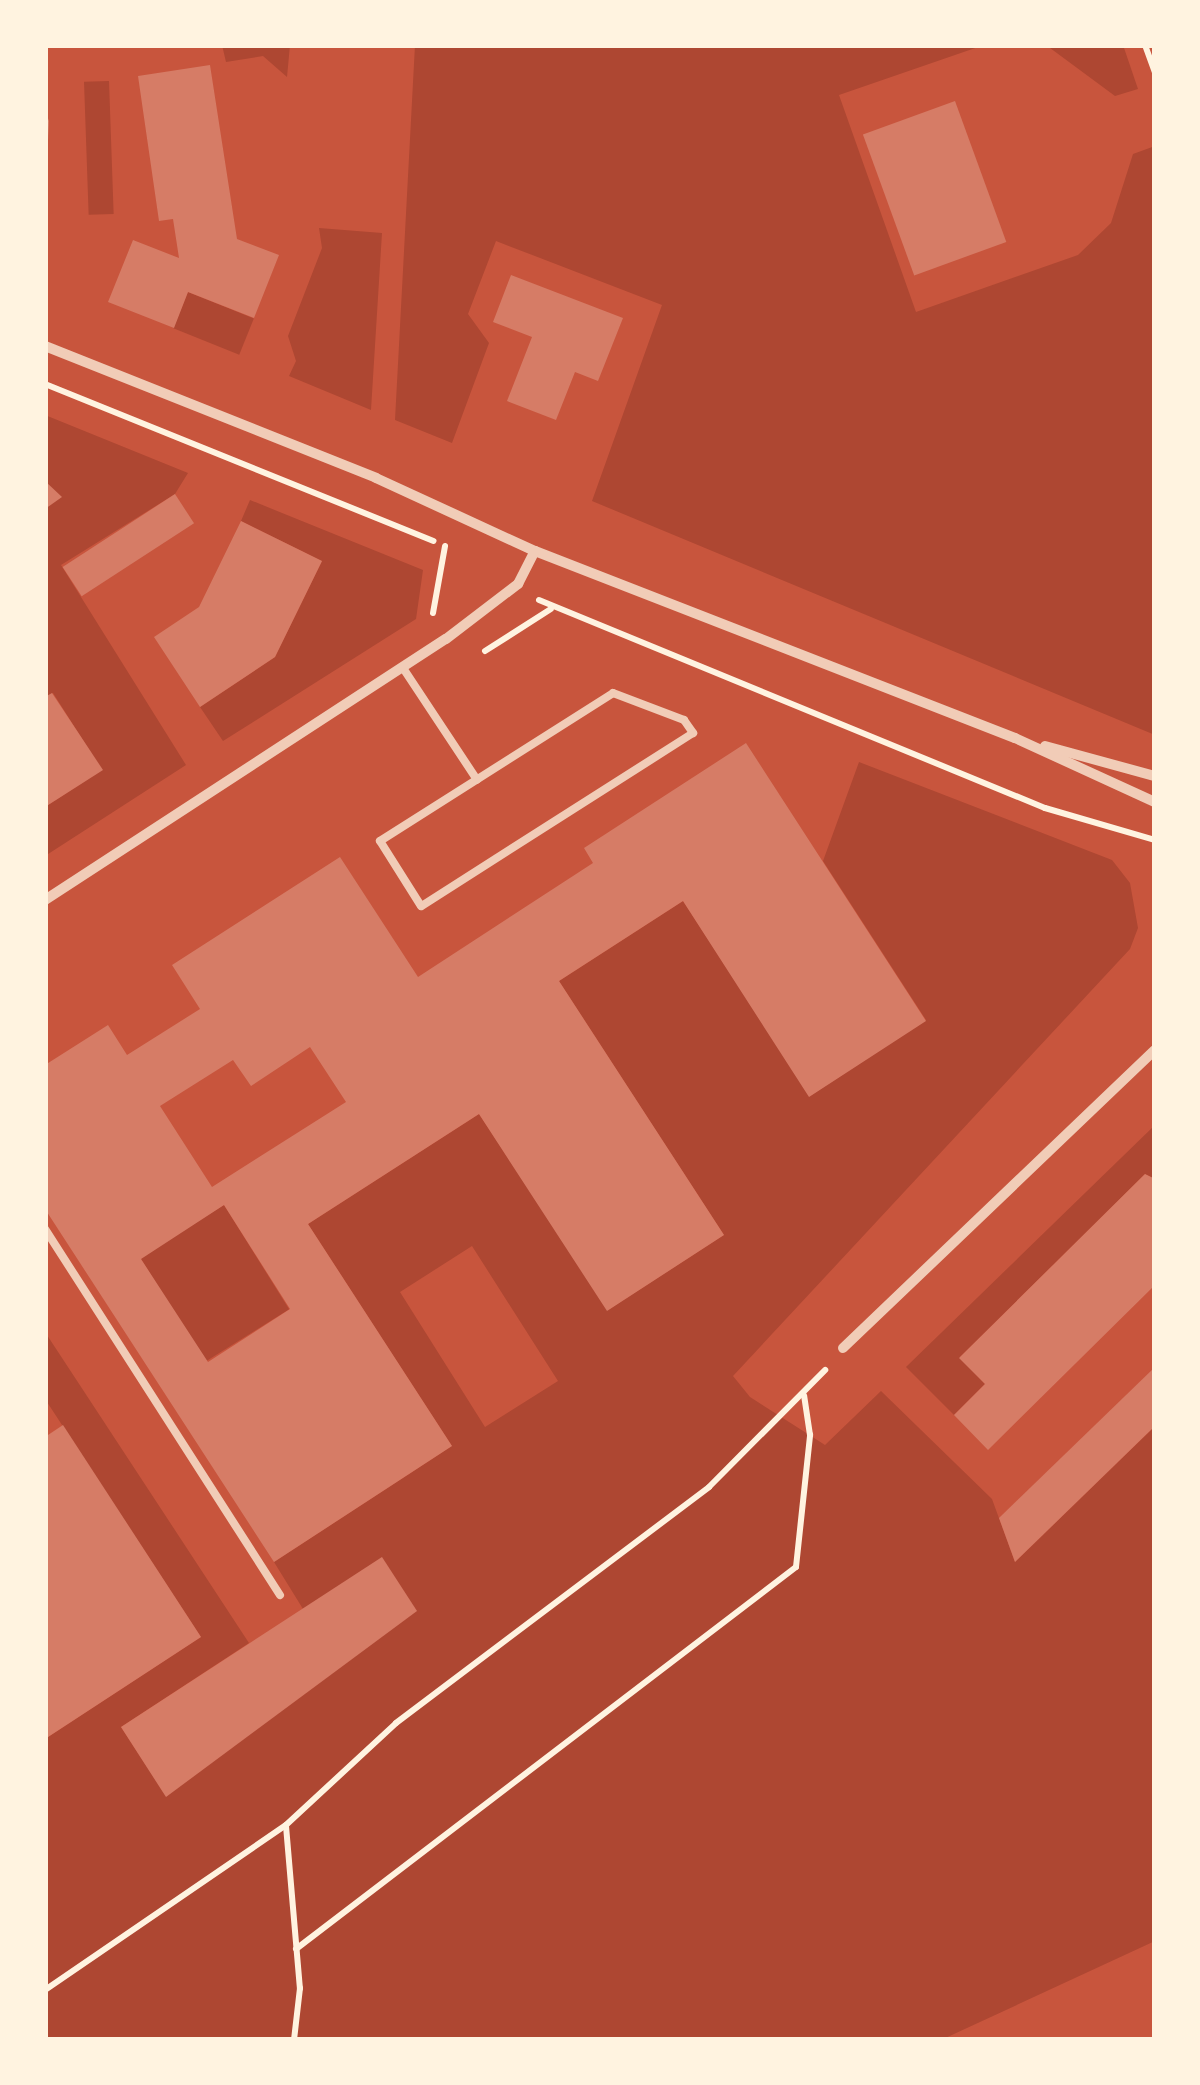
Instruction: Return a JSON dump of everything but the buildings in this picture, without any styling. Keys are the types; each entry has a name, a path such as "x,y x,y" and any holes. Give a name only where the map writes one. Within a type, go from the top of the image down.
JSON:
{"street":[{"path":"45,346 376,478 535,551 1015,738 1155,802"},
{"path":"45,900 403,668 518,584 535,551"},
{"path":"1015,738 1155,776"},
{"path":"843,1348 1155,1050"}],"lane":[{"path":"403,668 477,780"},
{"path":"613,693 684,720 693,733 422,906 380,841 477,780 613,693"},
{"path":"45,1229 280,1596"}],"path":[{"path":"1145,45 1155,72"},
{"path":"45,384 459,551"},
{"path":"518,584 551,609 1008,793 1155,840"},
{"path":"45,1990 286,1825 396,1722 709,1487 804,1396 843,1348"},
{"path":"296,1949 796,1568 810,1435 804,1396"},
{"path":"286,1825 296,1949 294,2040"}],"shaded area":[{"path":"222,45 290,45 287,77 263,56 226,62"},
{"path":"415,45 984,45 839,95 916,312 1078,255 1111,223 1133,154 1155,146 1155,735 592,501 662,305 496,241 468,314 489,343 452,443 395,420"},
{"path":"1046,45 1123,45 1138,89 1115,96"},
{"path":"109,81 114,214 89,215 84,82"},
{"path":"319,228 382,233 371,410 289,376 296,361 288,336 322,248"},
{"path":"188,292 254,319 239,355 173,328"},
{"path":"45,415 188,473 175,494 61,565 186,765 45,856 45,807 102,770 53,693 45,697"},
{"path":"250,500 423,570 416,619 223,741 200,707 275,657 322,561 241,521"},
{"path":"859,762 1112,860 1130,883 1138,928 1130,949 733,1376 750,1397 825,1445 881,1391 992,1499 1015,1562 1155,1426 1155,1941 941,2040 45,2040 45,1739 201,1637 45,1399 45,1332 249,1643 121,1727 166,1796 303,1609 274,1562 452,1446 308,1224 479,1114 608,1310 724,1235 559,981 683,901 810,1096 926,1020 823,861","holes":["472,1246 558,1381 485,1427 400,1292"]},
{"path":"1155,1125 1155,1179 1145,1174 960,1357 985,1384 954,1415 906,1367"},
{"path":"224,1205 289,1309 205,1362 140,1257"}]}
